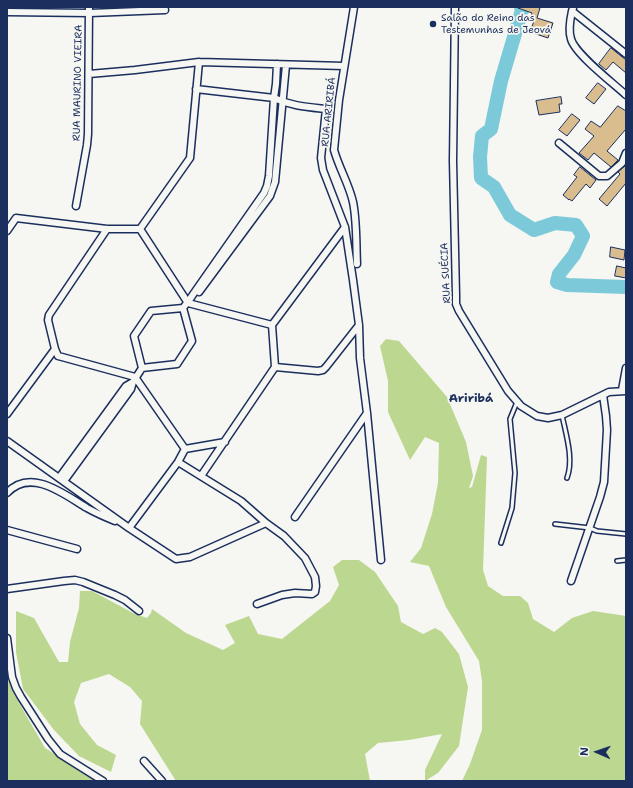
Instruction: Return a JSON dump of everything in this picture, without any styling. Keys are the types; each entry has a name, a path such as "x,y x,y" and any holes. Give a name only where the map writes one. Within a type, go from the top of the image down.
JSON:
{"street":[{"name":"RUA ARIRIBÁ","path":"354,7 338,100 334,150 353,202 357,264"},
{"name":"RUA SUÉCIA","path":"455,7 453,161 456,304 463,319 508,391 517,402 537,416 548,418 562,415 609,392 624,390"},
{"path":"573,9 626,54"},
{"path":"573,9 570,26 570,34 573,45 583,57 626,94"},
{"name":"RUA MAURINO VIEIRA","path":"76,206 88,134 89,10"},
{"path":"7,12 165,10"},
{"path":"89,74 199,62 344,66"},
{"path":"140,229 190,158 199,62"},
{"path":"61,480 126,386 134,380 142,368 134,336 151,311 183,308 264,193 269,176 277,64"},
{"path":"189,301 197,295 273,190 286,65"},
{"path":"196,89 274,98 300,107 326,109 321,158 323,170 345,227 354,280 359,325 360,358 367,413 381,560"},
{"path":"284,93 300,107"},
{"path":"559,143 599,176 607,176 622,163 626,153"},
{"path":"7,231 16,218 107,229 140,229"},
{"path":"201,476 275,367 272,325 345,227"},
{"path":"107,229 49,315 48,320 54,348 58,356 62,358 134,380 185,449"},
{"path":"140,229 189,301 272,325"},
{"path":"142,368 176,364 192,342 183,308"},
{"path":"275,367 318,371 323,370 359,325"},
{"path":"7,414 54,348"},
{"path":"624,390 626,368"},
{"path":"571,581 590,528 604,482 607,430 603,395"},
{"path":"296,517 367,413"},
{"path":"7,441 176,559 190,557 266,522"},
{"path":"185,449 224,442"},
{"path":"127,526 178,462 185,449"},
{"path":"178,462 241,501 284,536 305,558 315,577 315,592 312,594 295,593 282,595 257,604"},
{"path":"7,492 25,482 44,484 89,510 127,526"},
{"path":"7,530 77,549"},
{"path":"7,589 76,580 115,594 138,611"},
{"path":"7,638 11,672 16,688 48,739 60,754 103,781"},
{"path":"144,761 162,781"}],"lane":[{"path":"501,543 512,508 515,473 510,419 517,402"},
{"path":"562,415 570,458 570,468 566,478"},
{"path":"555,524 590,528 596,531 626,534"},
{"path":"617,561 626,560"}],"green space":[{"path":"386,339 399,341 447,397 466,442 473,476 469,488 472,487 481,455 487,457 483,570 488,586 503,596 520,596 528,603 533,619 554,632 572,618 593,611 626,616 626,781 462,781 470,764 482,730 482,681 479,661 446,607 429,566 410,562 421,548 432,514 438,483 439,443 425,437 410,460 388,412 388,381 380,346"},
{"path":"342,560 359,560 375,572 398,606 401,622 423,634 435,628 442,632 459,654 468,687 459,746 438,773 425,781 425,770 442,734 409,740 378,743 365,754 370,781 176,781 140,724 142,701 130,687 109,674 81,683 74,702 80,724 97,745 116,755 111,772 79,756 54,730 23,689 16,652 16,611 34,618 59,662 68,662 70,642 79,608 80,591 92,591 135,614 147,618 152,609 186,633 223,650 235,643 225,625 249,616 258,634 282,639 330,601 339,585 333,567"},
{"path":"7,677 15,696 45,748 99,781 7,781"}],"building":[{"path":"518,7 540,8 537,18 553,23 548,38 530,32 535,18 531,17 532,13"},
{"path":"611,48 626,60 626,73 613,62 606,70 599,64"},
{"path":"598,83 606,89 594,104 586,98"},
{"path":"561,97 562,104 559,104 560,112 539,115 536,101"},
{"path":"618,106 626,111 626,129 607,151 618,160 611,167 594,153 588,160 579,153 594,136 585,129 591,121 600,127"},
{"path":"572,114 580,120 567,136 559,130"},
{"path":"625,166 626,183 607,206 599,199 620,174 618,172"},
{"path":"580,167 596,180 590,188 586,184 572,201 563,195 577,177 574,175"},
{"path":"611,247 625,250 624,260 610,257"},
{"path":"617,266 626,268 626,278 615,276"}],"waterway":[{"path":"521,7 522,10 501,81 491,129 482,136 480,157 481,178 494,187 510,215 534,230 555,223 576,225 583,236 574,255 559,274 557,282 567,285 626,287"}],"place":[{"name":"Salão do Reino das Testemunhas de Jeová","path":"433,24"}],"district":[{"name":"Ariribá","path":"471,399"}]}
